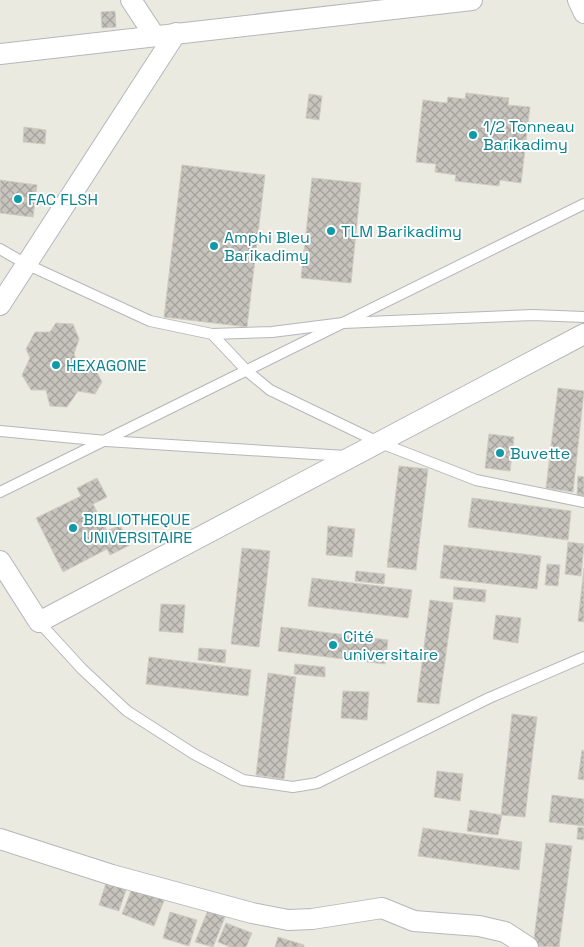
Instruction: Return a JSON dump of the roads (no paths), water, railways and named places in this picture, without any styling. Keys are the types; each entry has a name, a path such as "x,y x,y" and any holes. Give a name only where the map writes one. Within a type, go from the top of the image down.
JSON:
{"street":[{"path":"131,0 154,35"},
{"path":"0,54 472,0"},
{"path":"578,0 584,13"},
{"path":"0,304 176,33"},
{"path":"0,561 39,622 584,330"},
{"path":"0,840 112,875 252,913 288,920 312,920 382,908 414,921 479,926 505,932 528,947"}],"lane":[{"path":"0,492 584,204"},
{"path":"0,249 26,264 150,321 212,334 272,332 343,323 533,315 584,330"},
{"path":"212,334 247,371 270,390 378,442 476,480 584,502"},
{"path":"0,431 106,441 351,456"},
{"path":"39,622 82,669 127,711 194,754 243,780 293,787 317,783 489,698 584,657"}],"place":[{"name":"1/2 Tonneau Barikadimy","path":"473,135"},
{"name":"FAC FLSH","path":"18,199"},
{"name":"TLM Barikadimy","path":"331,231"},
{"name":"Amphi Bleu Barikadimy","path":"214,246"},
{"name":"HEXAGONE","path":"56,365"},
{"name":"Buvette","path":"500,453"},
{"name":"BIBLIOTHEQUE UNIVERSITAIRE","path":"73,528"},
{"name":"Cité universitaire","path":"333,645"}]}
